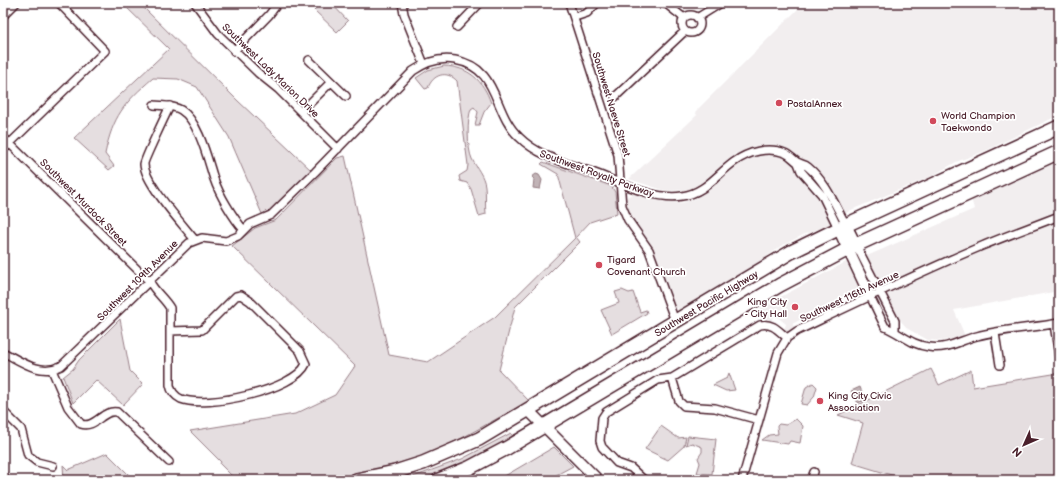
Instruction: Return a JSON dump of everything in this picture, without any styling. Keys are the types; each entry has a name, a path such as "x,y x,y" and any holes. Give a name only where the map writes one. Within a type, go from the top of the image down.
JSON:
{"highway":[{"name":"Southwest Pacific Highway","path":"356,480 395,472 443,456 479,439 791,252 1059,127"},
{"path":"439,480 481,462 544,426 780,284 852,247 1059,152"}],"main road":[{"name":"Southwest Royalty Parkway","path":"842,227 852,247 870,296"},
{"path":"528,410 598,480"}],"street":[{"path":"3,16 16,3"},
{"path":"3,150 105,51 58,3"},
{"name":"Southwest Lady Marion Drive","path":"196,3 210,26 234,51 301,112 338,149"},
{"path":"234,51 269,15 278,3"},
{"path":"170,106 164,116 162,126 144,163 150,182 195,240 202,238 226,241 238,236 250,224 274,212 413,72 424,64 404,14 402,3"},
{"path":"457,27 480,3"},
{"name":"Southwest Naeve Street","path":"570,3 618,155 622,206 625,214 649,250 675,321"},
{"path":"575,17 587,13 597,3"},
{"path":"665,3 684,18"},
{"path":"697,18 721,3"},
{"path":"691,15 697,18 700,24 698,30 692,33 685,31 682,25 684,18 691,15"},
{"path":"615,98 685,31"},
{"name":"Southwest Royalty Parkway","path":"424,64 437,59 450,58 471,65 487,78 493,88 506,120 516,134 527,144 549,157 660,196 677,197 689,195 705,188 732,163 750,153 778,151 790,156 798,163 801,171 822,195 842,227"},
{"path":"309,60 346,96"},
{"path":"301,112 331,82"},
{"path":"154,105 170,106 182,110 189,118 200,138 212,170 214,180 237,222 244,230"},
{"name":"Southwest Murdock Street","path":"3,137 150,282 170,308 170,331 170,385 176,395 184,400 221,401 251,395 274,387 299,374 306,364 300,351 250,301 241,295 236,296 202,330 170,331"},
{"name":"Southwest 116th Avenue","path":"742,480 778,353 787,338 797,331 870,296 982,246 1059,216"},
{"name":"Southwest 109th Avenue","path":"52,370 70,360 189,243 195,240"},
{"name":"Southwest Royalty Parkway","path":"852,247 880,292 895,321 895,331"},
{"name":"Southwest Royalty Parkway","path":"870,296 885,327 895,331 909,341 936,348 951,345 977,336 1057,324"},
{"path":"644,480 631,468 619,464 604,449 600,441 602,418 606,412 658,380 672,378 760,325 767,323 787,338"},
{"path":"1057,324 1059,357"},
{"path":"995,333 1000,365"},
{"path":"3,352 40,370 52,370 68,407 81,424 91,424 107,413 118,412 169,462"},
{"path":"672,378 679,401 684,406 715,408 759,420"},
{"path":"3,411 22,429 28,455 37,462 53,466"},
{"path":"812,480 814,472"},
{"path":"3,475 5,480"}],"shaded area":[{"path":"122,3 139,3 237,100 311,170 269,211 262,214 229,137 197,87 178,79 153,78 127,103 116,120 108,141 105,154 114,166 109,170 74,138 169,49"},
{"path":"321,3 331,3 348,21 337,32 314,10"},
{"path":"804,3 1059,3 1059,115 985,151 956,162 932,176 851,210 826,226 805,234 781,246 753,267 685,308 679,310 672,304 655,252 631,217 626,201 628,196 637,193 664,201 681,203 695,199 710,190 741,162 736,153 706,179 693,188 685,190 666,191 629,179 697,115 695,112"},
{"path":"444,66 461,69 474,76 484,88 491,103 484,112 479,125 475,125 478,112 474,107 471,109 469,120 468,141 470,154 482,175 485,186 486,214 479,216 471,189 467,183 460,181 459,176 467,171 468,165 457,81 449,75 441,75 433,79 428,88 425,89 416,78 428,70"},
{"path":"345,156 389,355 428,362 495,317 575,238 558,174 541,164 543,162 611,186 615,192 617,213 590,222 576,237 580,242 515,307 499,370 529,401 439,449 439,451 393,465 328,480 236,480 220,464 221,462 190,431 295,414 335,395 355,366 232,246 255,228 276,220 337,158"},
{"path":"1059,158 1059,291 954,310 965,336 942,341 928,340 908,329 899,319 867,256 974,209 971,198"},
{"path":"536,174 539,175 542,180 540,189 533,188 534,179 532,177"},
{"path":"846,262 852,266 864,292 861,295 855,298 852,293 792,324 795,328 789,332 784,330 786,324 775,315 772,320 765,318 760,308"},
{"path":"622,290 629,293 633,292 640,312 646,310 647,313 612,334 601,310 619,303 615,292"},
{"path":"120,319 130,371 143,384 123,405 96,380 73,403 63,377 73,369 79,360"},
{"path":"931,369 939,385 971,370 973,387 1059,373 1059,480 908,480 852,463 863,423 838,415"},
{"path":"729,373 735,390 726,391 713,385 727,378"},
{"path":"813,383 817,387 814,397 807,405 801,404 806,387"},
{"path":"860,387 865,400 858,403 851,391"},
{"path":"796,419 803,426 800,443 790,441 788,444 762,440 769,435 778,434 777,426 779,424 786,425"},
{"path":"661,426 678,438 686,437 684,446 668,460 645,449"},
{"path":"511,433 513,437 446,471 432,476 405,480 462,459"},
{"path":"688,436 716,439 712,474 697,473 700,463 698,458 702,452 702,447 692,443 686,445"},
{"path":"554,447 573,466 547,480 498,480"},
{"path":"107,453 134,480 64,480 63,465 68,470"}],"place":[{"name":"PostalAnnex","path":"779,103"},
{"name":"World Champion Taekwondo","path":"933,121"},
{"name":"Tigard Covenant Church","path":"599,265"},
{"name":"King City - City Hall","path":"795,307"},
{"name":"King City Civic Association","path":"820,401"}]}
